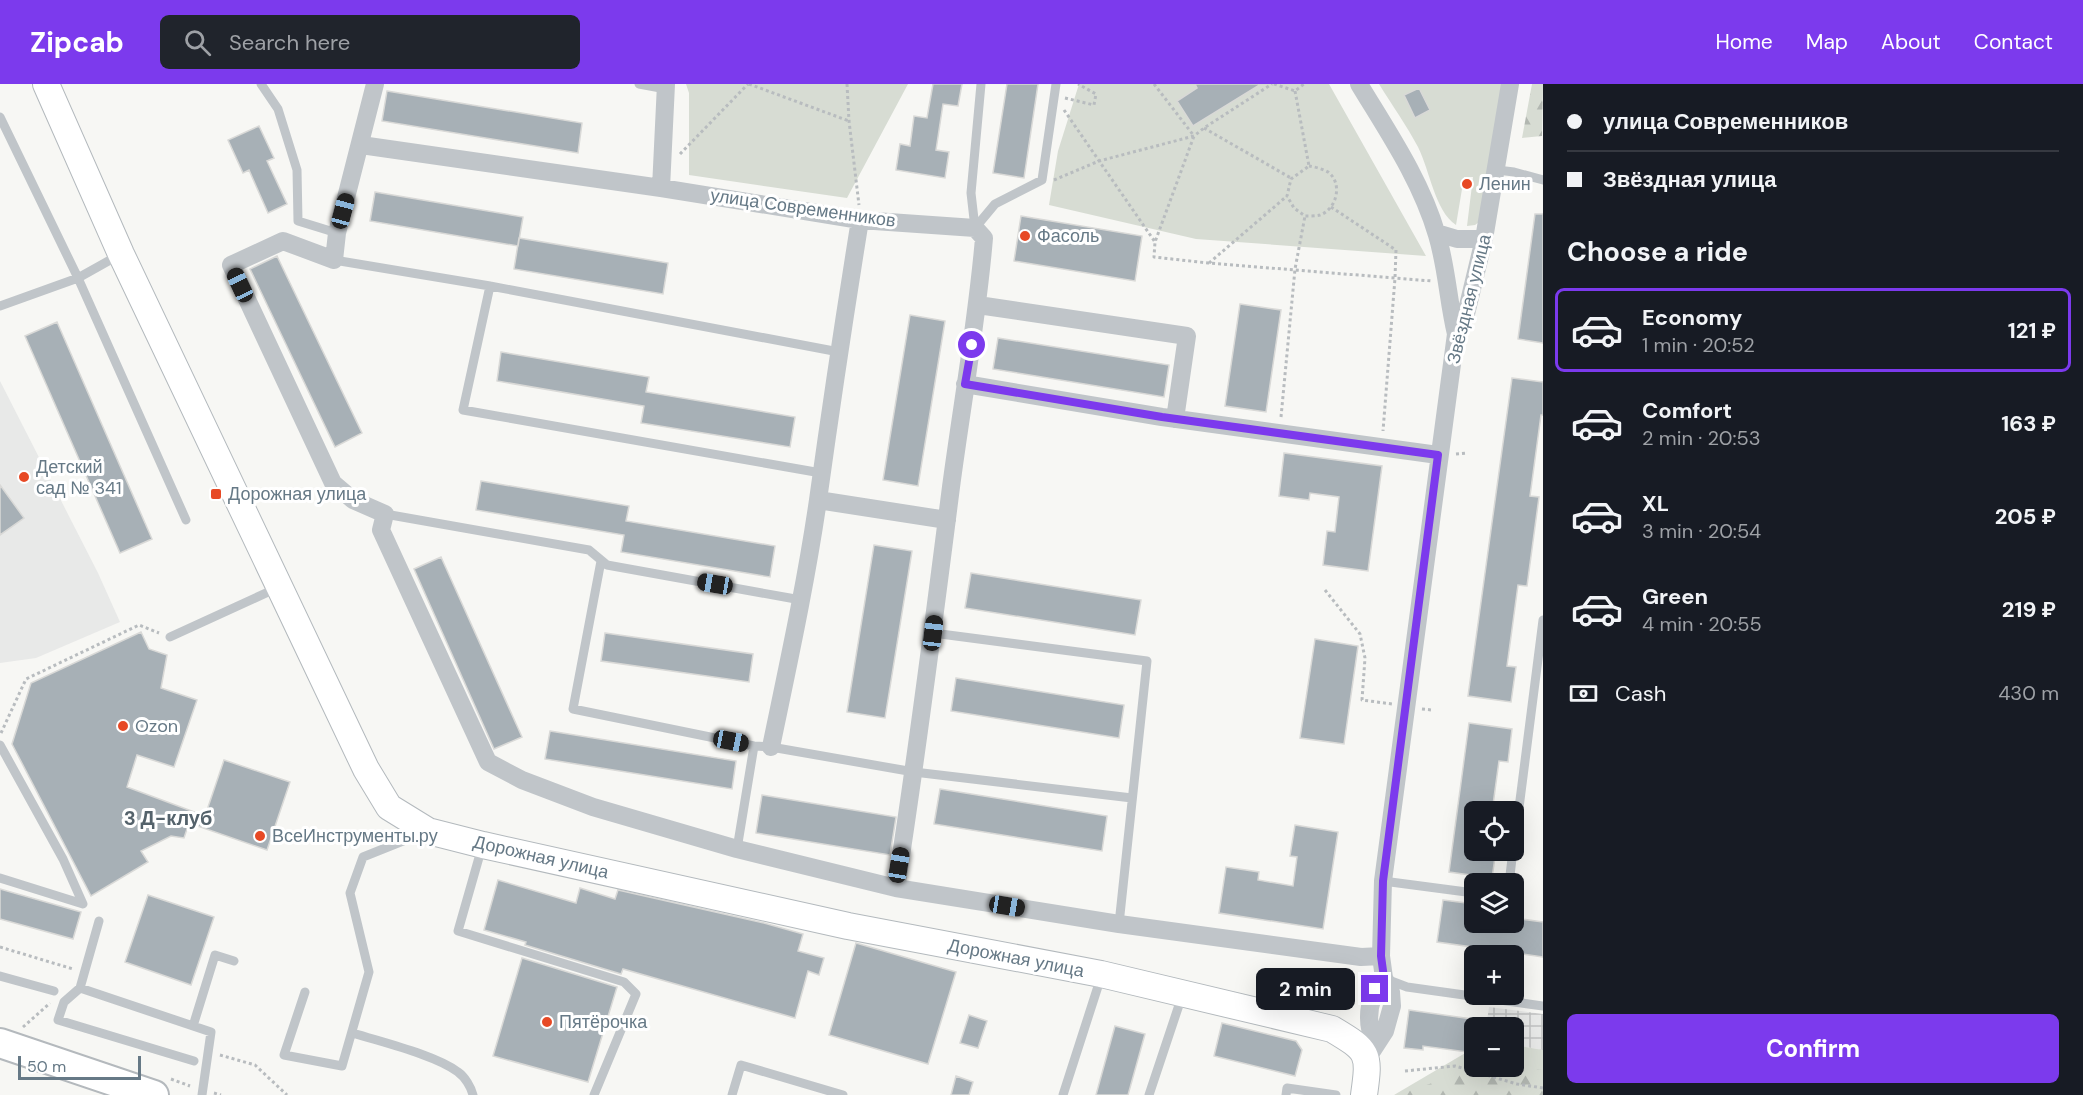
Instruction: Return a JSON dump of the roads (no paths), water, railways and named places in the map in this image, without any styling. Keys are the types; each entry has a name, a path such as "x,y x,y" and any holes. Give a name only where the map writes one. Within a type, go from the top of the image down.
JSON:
{"main road":[{"path":"3,1044 154,1095"}],"street":[{"name":"Дорожная улица","path":"46,84 121,254 366,769 389,807 428,831 483,845 848,926 1101,974 1332,1029 1370,1050"},
{"path":"375,84 338,233 334,260 283,240 231,265 333,483 353,500 385,514 381,530 488,762 522,780 593,807 737,849 896,888 1119,924 1361,957 1381,956"},
{"path":"1359,84 1409,167 1437,233 1447,274 1450,314 1456,334"},
{"name":"Звёздная улица","path":"1370,1050 1385,1031 1392,1006 1391,992 1384,978 1381,956 1383,881 1438,455 1456,334 1466,314 1484,239 1510,84"},
{"path":"662,180 666,86"},
{"name":"улица Современников","path":"361,144 662,180 860,220 975,228"},
{"path":"763,746 801,600 860,220"},
{"path":"896,888 914,772 965,384 978,305 984,238 975,228"},
{"path":"1437,233 1457,239 1484,239"},
{"path":"978,305 1187,336 1175,419"},
{"path":"965,384 1175,419 1438,455"},
{"path":"818,500 947,520"},
{"path":"1364,1095 1369,1069 1370,1005 1375,989 1384,978"}],"lane":[{"path":"261,84 278,109 297,170 298,221 338,233"},
{"path":"639,84 666,86"},
{"path":"975,228 971,193 981,84"},
{"path":"975,228 995,204 1042,180 1056,84"},
{"path":"0,117 78,278 186,520"},
{"path":"1497,171 1514,172 1543,180"},
{"path":"0,306 78,278 121,254"},
{"path":"334,260 490,286 839,352"},
{"path":"490,286 463,410 821,473"},
{"path":"385,514 589,550 607,565 801,600"},
{"path":"602,561 573,709 763,746 914,772 1132,798"},
{"path":"170,637 279,587"},
{"path":"1519,801 1543,620"},
{"path":"933,633 1147,661 1119,924"},
{"path":"0,745 63,859 83,904 0,879"},
{"path":"737,849 763,746"},
{"path":"305,992 284,1055 342,1066 369,972 350,893 363,857 428,831"},
{"path":"483,845 458,931 624,982 636,994 594,1095"},
{"path":"1383,881 1464,892"},
{"path":"99,921 80,988 64,1002 58,1020 194,1061"},
{"path":"193,1026 215,955 234,961"},
{"path":"1063,1095 1101,974"},
{"path":"0,976 54,991"},
{"path":"1384,978 1407,987 1543,1006"},
{"path":"80,988 211,1032 202,1095"},
{"path":"1149,1095 1183,993"},
{"path":"353,1033 444,1064 458,1072 471,1088 472,1095"},
{"path":"732,1095 741,1065 843,1095"},
{"path":"1287,1095 1287,1088 1336,1095"}],"place":[{"name":"Ленин","path":"1467,184"},
{"name":"Фасоль","path":"1025,236"},
{"name":"Детский сад № 341","path":"24,477"},
{"name":"Дорожная улица","path":"216,494"},
{"name":"Ozon","path":"123,726"},
{"name":"ВсеИнструменты.ру","path":"260,836"},
{"name":"Пятёрочка","path":"547,1022"}],"district":[{"name":"3 Д-клуб","path":"168,818"}]}
